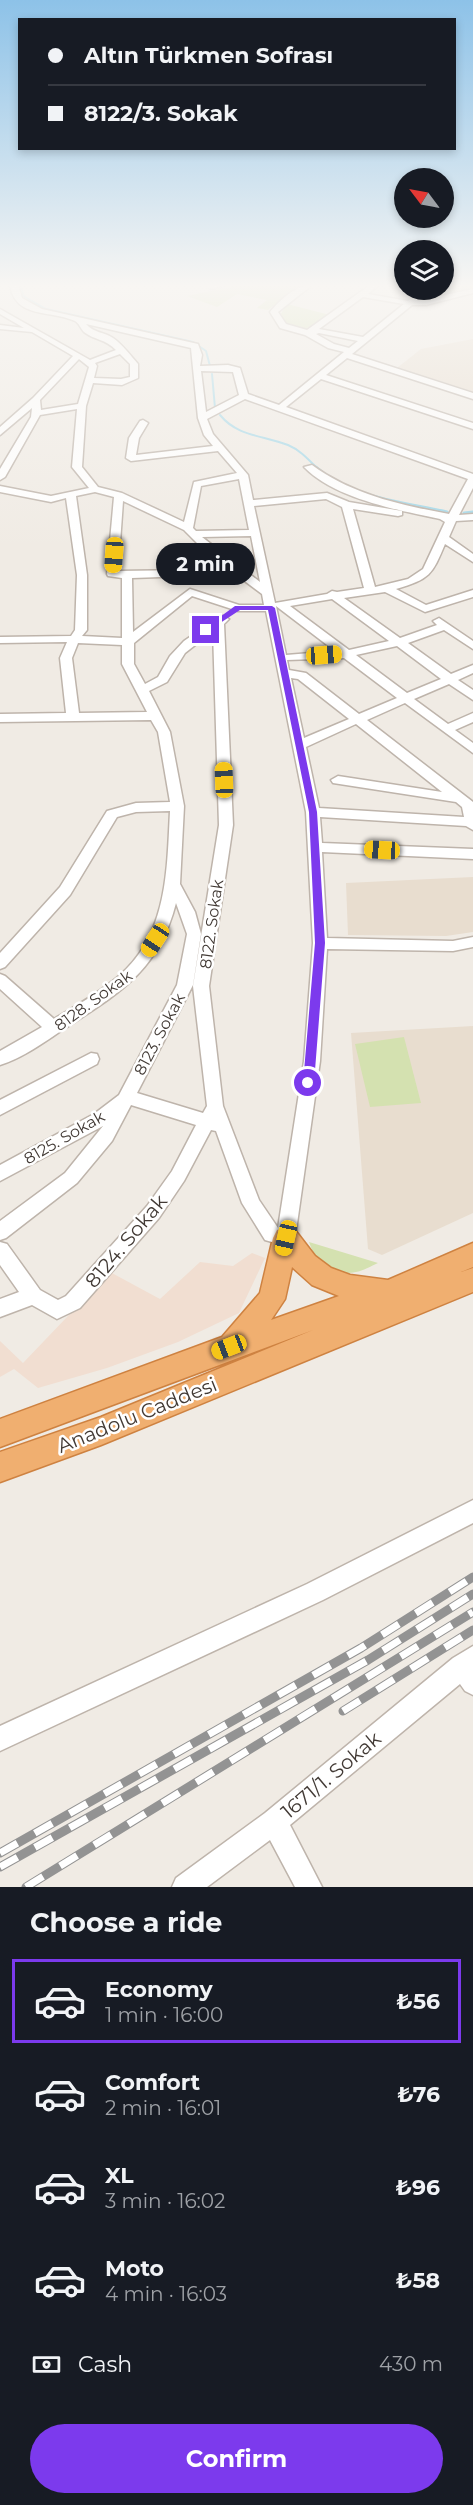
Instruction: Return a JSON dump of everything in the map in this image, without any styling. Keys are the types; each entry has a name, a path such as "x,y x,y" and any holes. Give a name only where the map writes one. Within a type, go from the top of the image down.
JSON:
{"highway":[{"path":"286,1238 307,1266 329,1280 348,1287 393,1290"},
{"path":"229,1347 254,1322 272,1299 286,1238"},
{"name":"Anadolu Caddesi","path":"0,1467 101,1431 285,1341 473,1255"},
{"name":"Anadolu Caddesi","path":"0,1433 229,1347 285,1341 473,1280"},
{"path":"272,1299 285,1341"}],"street":[{"path":"0,432 36,400 61,373"},
{"path":"91,373 82,406 77,467 95,489"},
{"path":"89,380 122,382 135,378 135,373"},
{"path":"196,373 202,418 209,435 243,475 251,503 268,593 276,606 285,673 313,812 320,943 312,1061 286,1238"},
{"path":"238,373 244,396"},
{"path":"280,408 298,395 321,373"},
{"path":"406,373 473,396"},
{"path":"318,375 473,426"},
{"path":"190,592 238,608 276,606 332,594 387,588 412,581 428,571 473,478 244,396 202,418"},
{"path":"0,477 37,413 36,400"},
{"path":"37,413 82,406"},
{"path":"143,423 134,438 131,458 221,448"},
{"path":"309,467 319,476 361,494 421,512 452,518"},
{"path":"191,531 197,484 243,475"},
{"path":"0,489 51,499 95,489 119,495 191,531 203,544 268,593"},
{"path":"119,495 112,574 196,573"},
{"path":"71,496 82,575 81,630 74,639 66,658 73,717"},
{"path":"251,503 327,496 347,505 440,520 473,518"},
{"path":"347,505 370,590"},
{"path":"191,531 256,532"},
{"path":"443,538 473,559"},
{"path":"0,640 74,639 128,642 190,592 203,544"},
{"path":"127,575 128,664 164,732 177,806 172,884"},
{"path":"387,588 425,609 473,646"},
{"path":"332,594 473,696"},
{"path":"425,609 472,595"},
{"path":"276,606 347,654 473,749"},
{"path":"142,690 163,679 168,665 194,637 238,608"},
{"name":"8122. Sokak","path":"218,623 226,825 201,986 201,1008 215,1118 250,1203 271,1234 286,1238"},
{"path":"291,657 347,654 400,642 446,626"},
{"path":"299,745 404,697 473,669"},
{"path":"285,673 302,676 468,805 472,823 313,812"},
{"path":"0,718 156,716"},
{"path":"447,729 473,717"},
{"path":"338,780 459,798"},
{"path":"0,963 65,891 112,814 120,810 177,806"},
{"path":"315,847 473,854"},
{"name":"8123. Sokak","path":"0,1232 71,1178 106,1136 185,985 194,934 188,912 172,884"},
{"name":"8128. Sokak","path":"0,1059 53,1029 107,993 136,968 155,940 170,904 172,884"},
{"path":"320,943 453,946 473,942"},
{"path":"0,980 53,1029"},
{"path":"185,985 201,1008"},
{"path":"0,1108 91,1059"},
{"path":"126,1097 215,1118"},
{"name":"8125. Sokak","path":"0,1174 100,1119 126,1097"},
{"name":"8124. Sokak","path":"33,1296 57,1310 74,1302 153,1212 215,1118"},
{"path":"0,1250 33,1296 0,1308"},
{"path":"0,1739 315,1592 473,1511"},
{"name":"1671/1. Sokak","path":"185,1887 274,1822 469,1669"},
{"path":"274,1822 309,1887"}],"shaded area":[{"path":"412,373 473,373 473,393"},
{"path":"473,877 473,932 446,936 348,935 346,883"},
{"path":"473,1026 473,1213 382,1255 368,1249 351,1033"},
{"path":"252,1253 265,1258 239,1313 178,1342 107,1368 38,1388 14,1369 0,1377 0,1341 23,1363 110,1272 160,1299 200,1262 233,1266"}],"green space":[{"path":"404,1037 421,1103 370,1107 355,1044"},
{"path":"309,1242 378,1263 348,1273 333,1270 320,1262"}],"waterway":[{"path":"212,374 215,408"},
{"path":"220,415 243,432 292,447 316,467"},
{"path":"316,467 344,486 361,492 395,502 447,512"},
{"path":"464,513 473,512"}],"railway":[{"path":"0,1853 361,1648 473,1577"},
{"path":"0,1867 368,1660 473,1594"},
{"path":"26,1887 473,1612"},
{"path":"343,1711 473,1630"}],"route":[{"path":"206,630 238,608 272,608 313,812 320,943 312,1061 308,1083"}]}
